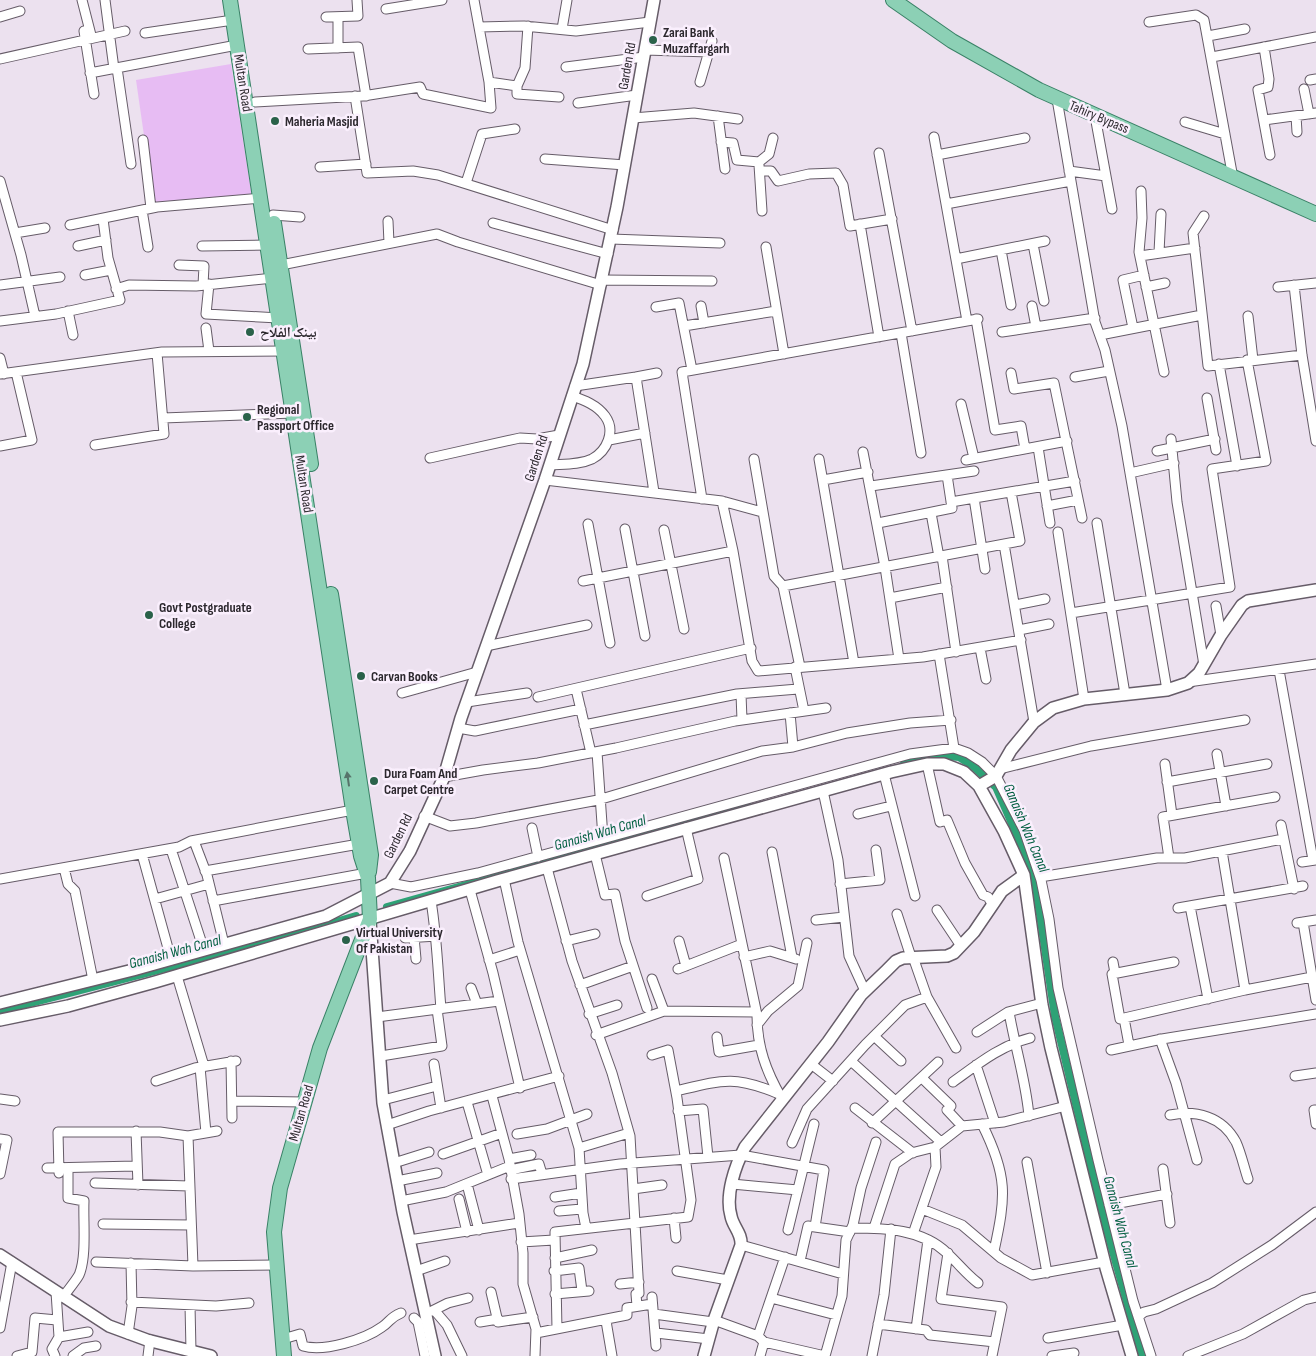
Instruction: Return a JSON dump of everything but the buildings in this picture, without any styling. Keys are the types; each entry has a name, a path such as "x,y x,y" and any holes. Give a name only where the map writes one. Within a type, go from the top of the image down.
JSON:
{"main road":[{"name":"Multan Road","path":"230,0 353,810 370,895 370,919 320,1048 280,1188 274,1232 284,1356"},
{"name":"Multan Road","path":"240,0 371,854 367,875"},
{"name":"Tahiry Bypass","path":"893,0 952,41 1057,99 1316,214"}],"street":[{"path":"82,0 94,94"},
{"path":"105,0 131,164"},
{"path":"326,17 358,16 357,0"},
{"path":"386,9 442,0"},
{"path":"256,102 366,96 420,87 423,94 491,108 489,82 476,0"},
{"path":"562,30 567,0"},
{"name":"Garden Rd","path":"0,1003 171,959 326,916 390,883 410,850 424,816 444,777 458,728 550,466 583,364 612,235 654,0"},
{"path":"0,17 20,11"},
{"path":"1149,22 1196,15 1204,20 1233,178"},
{"path":"338,17 338,48"},
{"path":"145,33 233,20"},
{"path":"479,27 528,26 562,30 591,30 650,22"},
{"path":"528,26 525,68 517,86 517,94 559,97"},
{"path":"1208,36 1245,29"},
{"path":"0,59 87,36 125,31"},
{"path":"1212,57 1316,38"},
{"path":"700,82 712,41"},
{"path":"90,73 238,45"},
{"path":"308,49 358,47 366,96"},
{"path":"1264,47 1269,79 1268,87 1258,90 1270,155"},
{"path":"566,67 644,53 710,52"},
{"path":"489,82 517,86"},
{"path":"1264,120 1313,113 1304,89"},
{"path":"578,103 637,95"},
{"path":"355,96 367,173 413,171 438,175 466,183 612,235 720,243"},
{"path":"1057,99 1095,318 1109,371 1130,473 1167,690"},
{"path":"633,118 694,113 738,119"},
{"path":"718,116 725,169"},
{"path":"1095,116 1112,209"},
{"path":"1296,116 1297,132"},
{"path":"1185,122 1225,134"},
{"path":"466,183 482,134 515,129"},
{"path":"934,136 956,259 974,320 995,430 1021,426 1025,449"},
{"path":"762,212 759,166 769,154 773,138"},
{"path":"937,155 1024,138"},
{"path":"143,140 146,151 148,247"},
{"path":"721,142 733,143 737,160 771,171 778,181 810,174 836,173 843,185 850,226 892,219"},
{"path":"129,153 146,151"},
{"path":"879,153 912,331"},
{"path":"545,159 625,166"},
{"path":"320,167 366,164"},
{"path":"1070,171 1106,176"},
{"path":"0,181 35,316"},
{"path":"946,204 1071,181"},
{"path":"1141,190 1140,256 1164,372"},
{"path":"70,224 147,209 261,198"},
{"path":"1159,252 1161,214"},
{"path":"273,215 300,217"},
{"path":"1204,216 1193,233 1208,366 1302,355"},
{"path":"0,321 68,311 120,300 111,270 103,219"},
{"path":"388,221 389,243"},
{"path":"493,223 608,254"},
{"path":"860,224 879,337"},
{"path":"15,233 45,228"},
{"path":"281,265 437,234 458,242 602,283 712,281"},
{"path":"78,246 106,240"},
{"path":"956,259 1045,241"},
{"path":"1033,244 1044,301"},
{"path":"202,246 268,245"},
{"path":"766,247 784,354"},
{"path":"1140,256 1195,248"},
{"path":"1001,250 1012,305"},
{"path":"179,265 204,266 206,314 279,318"},
{"path":"85,275 111,270"},
{"path":"1133,328 1123,280 1144,275"},
{"path":"0,286 60,277"},
{"path":"116,289 129,285 206,285 273,278"},
{"path":"1146,287 1165,283"},
{"path":"1278,287 1316,283"},
{"path":"1294,286 1302,355 1312,393 1316,441"},
{"path":"656,307 679,303 692,370"},
{"path":"701,306 704,323"},
{"path":"1032,306 1036,327"},
{"path":"68,311 73,335"},
{"path":"684,326 776,311"},
{"path":"1100,335 1202,315"},
{"path":"1072,613 1230,587 1212,469 1266,461 1250,360 1248,316"},
{"path":"1002,332 1095,318"},
{"path":"702,499 682,372 974,320"},
{"path":"206,328 209,351"},
{"path":"900,333 921,453"},
{"path":"0,358 2,374 157,353 284,351"},
{"path":"95,445 164,434 157,353"},
{"path":"1219,364 1237,466"},
{"path":"1075,377 1109,371"},
{"path":"0,446 32,440 16,372"},
{"path":"574,391 657,373"},
{"path":"1011,373 1014,389 1054,383 1082,518"},
{"path":"636,377 654,492"},
{"path":"550,466 580,463 593,459 604,449 609,440 608,422 604,415 574,391"},
{"path":"1207,398 1216,450"},
{"path":"871,486 970,472 970,459 961,404"},
{"path":"163,418 293,413"},
{"path":"609,440 645,433"},
{"path":"430,458 520,438 537,439 560,435"},
{"path":"1157,451 1171,443 1215,439"},
{"path":"970,459 1067,441"},
{"path":"1171,443 1177,502 1204,664"},
{"path":"1038,447 1050,523"},
{"path":"863,452 878,523 899,659"},
{"path":"754,459 774,576 783,586 798,667 798,689 804,711"},
{"path":"819,459 854,663"},
{"path":"1130,473 1174,463"},
{"path":"823,480 868,472"},
{"path":"878,523 952,508 947,475"},
{"path":"545,480 722,501 762,512"},
{"path":"951,502 1075,481"},
{"path":"783,586 1020,541 1012,492"},
{"path":"974,498 985,569"},
{"path":"1048,506 1078,500"},
{"path":"722,501 733,551 752,661 758,672 899,659 956,652 1021,640"},
{"path":"931,513 947,587 956,652"},
{"path":"1097,523 1125,694"},
{"path":"588,524 610,642"},
{"path":"625,529 645,636"},
{"path":"664,530 684,629"},
{"path":"1058,532 1084,699"},
{"path":"1004,544 1034,722"},
{"path":"583,581 733,551"},
{"path":"890,598 947,587"},
{"path":"1188,682 1199,673 1220,635 1242,605 1248,601 1316,590"},
{"path":"1015,605 1045,599"},
{"path":"1216,606 1220,635"},
{"path":"1019,630 1049,624"},
{"path":"486,646 587,625"},
{"path":"538,697 751,648"},
{"path":"980,648 986,679"},
{"path":"939,654 954,748"},
{"path":"996,774 1011,750 1034,722 1053,708 1084,699 1167,690 1188,682 1316,664"},
{"path":"1279,670 1314,860 1302,862"},
{"path":"402,693 477,672"},
{"path":"576,689 584,725 594,752 603,838"},
{"path":"584,725 740,694 798,689"},
{"path":"467,702 527,693"},
{"path":"740,694 742,720"},
{"path":"444,777 594,752 742,720 826,708"},
{"path":"458,728 475,731 581,709"},
{"path":"790,713 793,746"},
{"path":"424,816 450,826 598,800 762,751 793,746 847,733 910,723 951,720"},
{"path":"979,786 996,774 1084,748 1245,720"},
{"path":"390,883 411,887 434,884 538,858 603,838 910,754 954,748 968,753 996,774 1024,830 1040,877 1049,918 1060,996 1109,1205 1151,1356"},
{"path":"1217,754 1226,806"},
{"path":"927,764 940,822 947,820 964,863 983,895 993,905"},
{"path":"0,1020 68,1006 177,976 504,879 823,790 927,764 954,766 964,772 979,786 1004,831 1024,875 1042,1003 1104,1262 1132,1356"},
{"path":"1165,764 1172,815"},
{"path":"1167,782 1267,764"},
{"path":"884,774 915,896"},
{"path":"823,790 838,860 849,956 865,991"},
{"path":"1169,858 1163,817 1275,797"},
{"path":"858,814 891,806"},
{"path":"0,879 170,849 194,841 353,810"},
{"path":"1281,825 1294,889"},
{"path":"532,828 538,858"},
{"path":"648,896 698,880 686,828"},
{"path":"1040,877 1169,858 1185,858 1284,839"},
{"path":"194,841 209,884 224,944"},
{"path":"205,871 359,844"},
{"path":"170,849 204,950"},
{"path":"840,884 880,880 876,850"},
{"path":"1222,851 1245,990"},
{"path":"772,852 792,957"},
{"path":"142,854 171,959"},
{"path":"595,854 605,895 616,894 625,941 647,1008"},
{"path":"724,858 756,1012 762,1058 780,1097"},
{"path":"64,868 68,884 75,891 92,980"},
{"path":"547,868 566,940 596,1035 612,1074 629,1133 639,1282 637,1306"},
{"path":"213,901 367,875"},
{"path":"704,1356 714,1321 741,1245 742,1237 731,1217 729,1203 732,1184 741,1155 780,1097 811,1064 865,991 896,961 912,957 947,956 974,932 1002,891 1024,875"},
{"path":"504,879 520,950 579,1148 582,1208 586,1228"},
{"path":"155,899 209,884"},
{"path":"1178,908 1303,886"},
{"path":"470,890 520,1088"},
{"path":"381,1056 442,1046 437,936 431,901"},
{"path":"1190,906 1208,999"},
{"path":"937,910 960,946"},
{"path":"897,914 928,997 956,1048"},
{"path":"816,920 844,917"},
{"path":"370,919 383,1100 409,1240 416,1271 430,1312 434,1356"},
{"path":"1316,920 1300,922 1316,1000"},
{"path":"566,940 595,934"},
{"path":"416,958 409,937 437,936"},
{"path":"679,941 682,968 742,944"},
{"path":"757,1025 768,1011 798,986 807,943"},
{"path":"489,960 520,950"},
{"path":"744,957 770,951 804,962"},
{"path":"1113,962 1115,974"},
{"path":"1174,962 1112,974 1120,1019 1245,990 1312,977"},
{"path":"580,985 633,966"},
{"path":"177,976 202,1066 206,1133"},
{"path":"652,979 664,1011"},
{"path":"472,988 477,1004"},
{"path":"644,996 656,990"},
{"path":"810,1140 793,1140 807,1109 905,1005 928,997"},
{"path":"377,1017 499,1001"},
{"path":"977,1032 1009,1012 1042,1003"},
{"path":"589,1014 617,1005"},
{"path":"596,1035 664,1011 756,1012"},
{"path":"1009,1012 1014,1042 1024,1078 1028,1116"},
{"path":"1111,1050 1160,1039 1316,1014"},
{"path":"1124,1018 1129,1045"},
{"path":"717,1036 719,1052 759,1045"},
{"path":"874,1036 901,1061"},
{"path":"953,1082 990,1054 1014,1042 1030,1038"},
{"path":"1160,1039 1184,1112 1197,1160"},
{"path":"557,1329 554,1232 688,1217 687,1211 691,1200 676,1091 668,1050 652,1055"},
{"path":"156,1081 202,1066 234,1061 232,1118"},
{"path":"851,1062 897,1102 938,1145 936,1167 914,1234"},
{"path":"872,1123 897,1102 938,1062"},
{"path":"434,1064 441,1108"},
{"path":"811,1064 833,1081"},
{"path":"976,1065 995,1123"},
{"path":"1295,1076 1316,1072"},
{"path":"387,1125 441,1108 492,1096 559,1076"},
{"path":"922,1078 951,1106 947,1110 962,1126"},
{"path":"676,1091 732,1080 751,1082 780,1097"},
{"path":"383,1100 437,1086"},
{"path":"492,1096 510,1169 519,1223 523,1284 536,1333 535,1356"},
{"path":"0,1099 15,1101"},
{"path":"232,1101 304,1102"},
{"path":"467,1102 488,1175"},
{"path":"874,1228 895,1164 913,1153 938,1145 962,1126 995,1123 1066,1106"},
{"path":"855,1108 913,1153"},
{"path":"678,1111 702,1109 708,1157"},
{"path":"1316,1110 1314,1110 1316,1124"},
{"path":"1170,1115 1184,1112 1203,1113 1223,1127 1235,1141 1248,1179"},
{"path":"517,1134 547,1129 587,1114"},
{"path":"788,1230 814,1124"},
{"path":"982,1124 999,1163 1003,1182 1001,1217 994,1251"},
{"path":"55,1356 52,1349 59,1337 59,1295 79,1275 85,1255 83,1245 84,1201 68,1198 62,1169 58,1132 136,1131 188,1136 217,1132"},
{"path":"136,1131 138,1185"},
{"path":"444,1154 502,1132"},
{"path":"579,1148 629,1133"},
{"path":"188,1136 193,1266"},
{"path":"0,1138 7,1140 0,1174"},
{"path":"654,1314 714,1321 761,1339 827,1356 842,1296 846,1240 851,1230 861,1188 876,1142"},
{"path":"394,1163 430,1152"},
{"path":"401,1201 446,1192 488,1175 510,1169 530,1155"},
{"path":"510,1169 542,1174 741,1155 803,1166 824,1170 815,1227"},
{"path":"1027,1162 1046,1273"},
{"path":"47,1168 136,1166"},
{"path":"1163,1170 1170,1223"},
{"path":"397,1181 437,1173"},
{"path":"95,1183 189,1186"},
{"path":"467,1184 479,1230"},
{"path":"732,1184 798,1190"},
{"path":"633,1189 662,1185"},
{"path":"555,1197 582,1193"},
{"path":"1109,1205 1166,1194"},
{"path":"460,1199 467,1232"},
{"path":"558,1211 582,1208"},
{"path":"922,1209 962,1226 994,1251 1032,1275 1104,1262"},
{"path":"1139,1316 1144,1312 1156,1309 1212,1283 1272,1245 1316,1212"},
{"path":"674,1218 676,1238"},
{"path":"409,1240 519,1223"},
{"path":"103,1224 191,1225"},
{"path":"800,1261 808,1226 851,1230 891,1229 914,1234 928,1240 948,1254 963,1271 978,1283"},
{"path":"872,1356 884,1295 891,1229"},
{"path":"521,1242 554,1240"},
{"path":"916,1328 928,1240"},
{"path":"741,1245 843,1274"},
{"path":"555,1258 592,1250"},
{"path":"948,1254 941,1299 1002,1307 992,1356"},
{"path":"0,1255 109,1326 128,1334 211,1356"},
{"path":"760,1356 761,1339 771,1298 785,1257"},
{"path":"416,1271 445,1261"},
{"path":"0,1328 3,1294 12,1262"},
{"path":"96,1262 193,1266 276,1265"},
{"path":"128,1334 131,1302 131,1263"},
{"path":"554,1271 578,1268 586,1291 555,1294"},
{"path":"676,1271 728,1280"},
{"path":"620,1284 639,1282"},
{"path":"491,1292 498,1322 533,1317"},
{"path":"1188,1356 1243,1334 1304,1300 1316,1297"},
{"path":"430,1312 448,1303 468,1298"},
{"path":"771,1298 836,1315"},
{"path":"536,1333 606,1321 627,1315 627,1308 652,1301 656,1346"},
{"path":"131,1302 216,1306 249,1303"},
{"path":"190,1305 191,1351"},
{"path":"430,1312 447,1325 462,1356"},
{"path":"284,1339 300,1334 303,1346 331,1348 383,1327 390,1318 401,1313"},
{"path":"17,1356 32,1352 36,1318 58,1320"},
{"path":"414,1318 418,1322 425,1356"},
{"path":"480,1322 498,1319"},
{"path":"606,1321 612,1356"},
{"path":"878,1324 926,1330 930,1336 995,1342"},
{"path":"1048,1338 1123,1325"},
{"path":"59,1337 88,1332"},
{"path":"656,1333 709,1339"},
{"path":"148,1356 150,1340"},
{"path":"73,1356 84,1348 96,1346"},
{"path":"1052,1356 1074,1353"}],"shaded area":[{"path":"231,64 252,197 154,205 136,80"}],"waterway":[{"name":"Ganaish Wah Canal","path":"904,764 938,755 959,757 973,766 996,787 1024,851 1037,894 1055,1016 1102,1212 1142,1356"},
{"name":"Ganaish Wah Canal","path":"387,907 748,806"},
{"name":"Ganaish Wah Canal","path":"0,1011 282,938 356,916"}],"place":[{"name":"Zarai Bank Muzaffargarh","path":"653,40"},
{"name":"Maheria Masjid","path":"275,121"},
{"name":"بینک الفلاح","path":"250,332"},
{"name":"Regional Passport Office","path":"247,417"},
{"name":"Govt Postgraduate College","path":"149,615"},
{"name":"Carvan Books","path":"361,676"},
{"name":"Dura Foam And Carpet Centre","path":"374,781"},
{"name":"Virtual University Of Pakistan","path":"346,940"}]}
